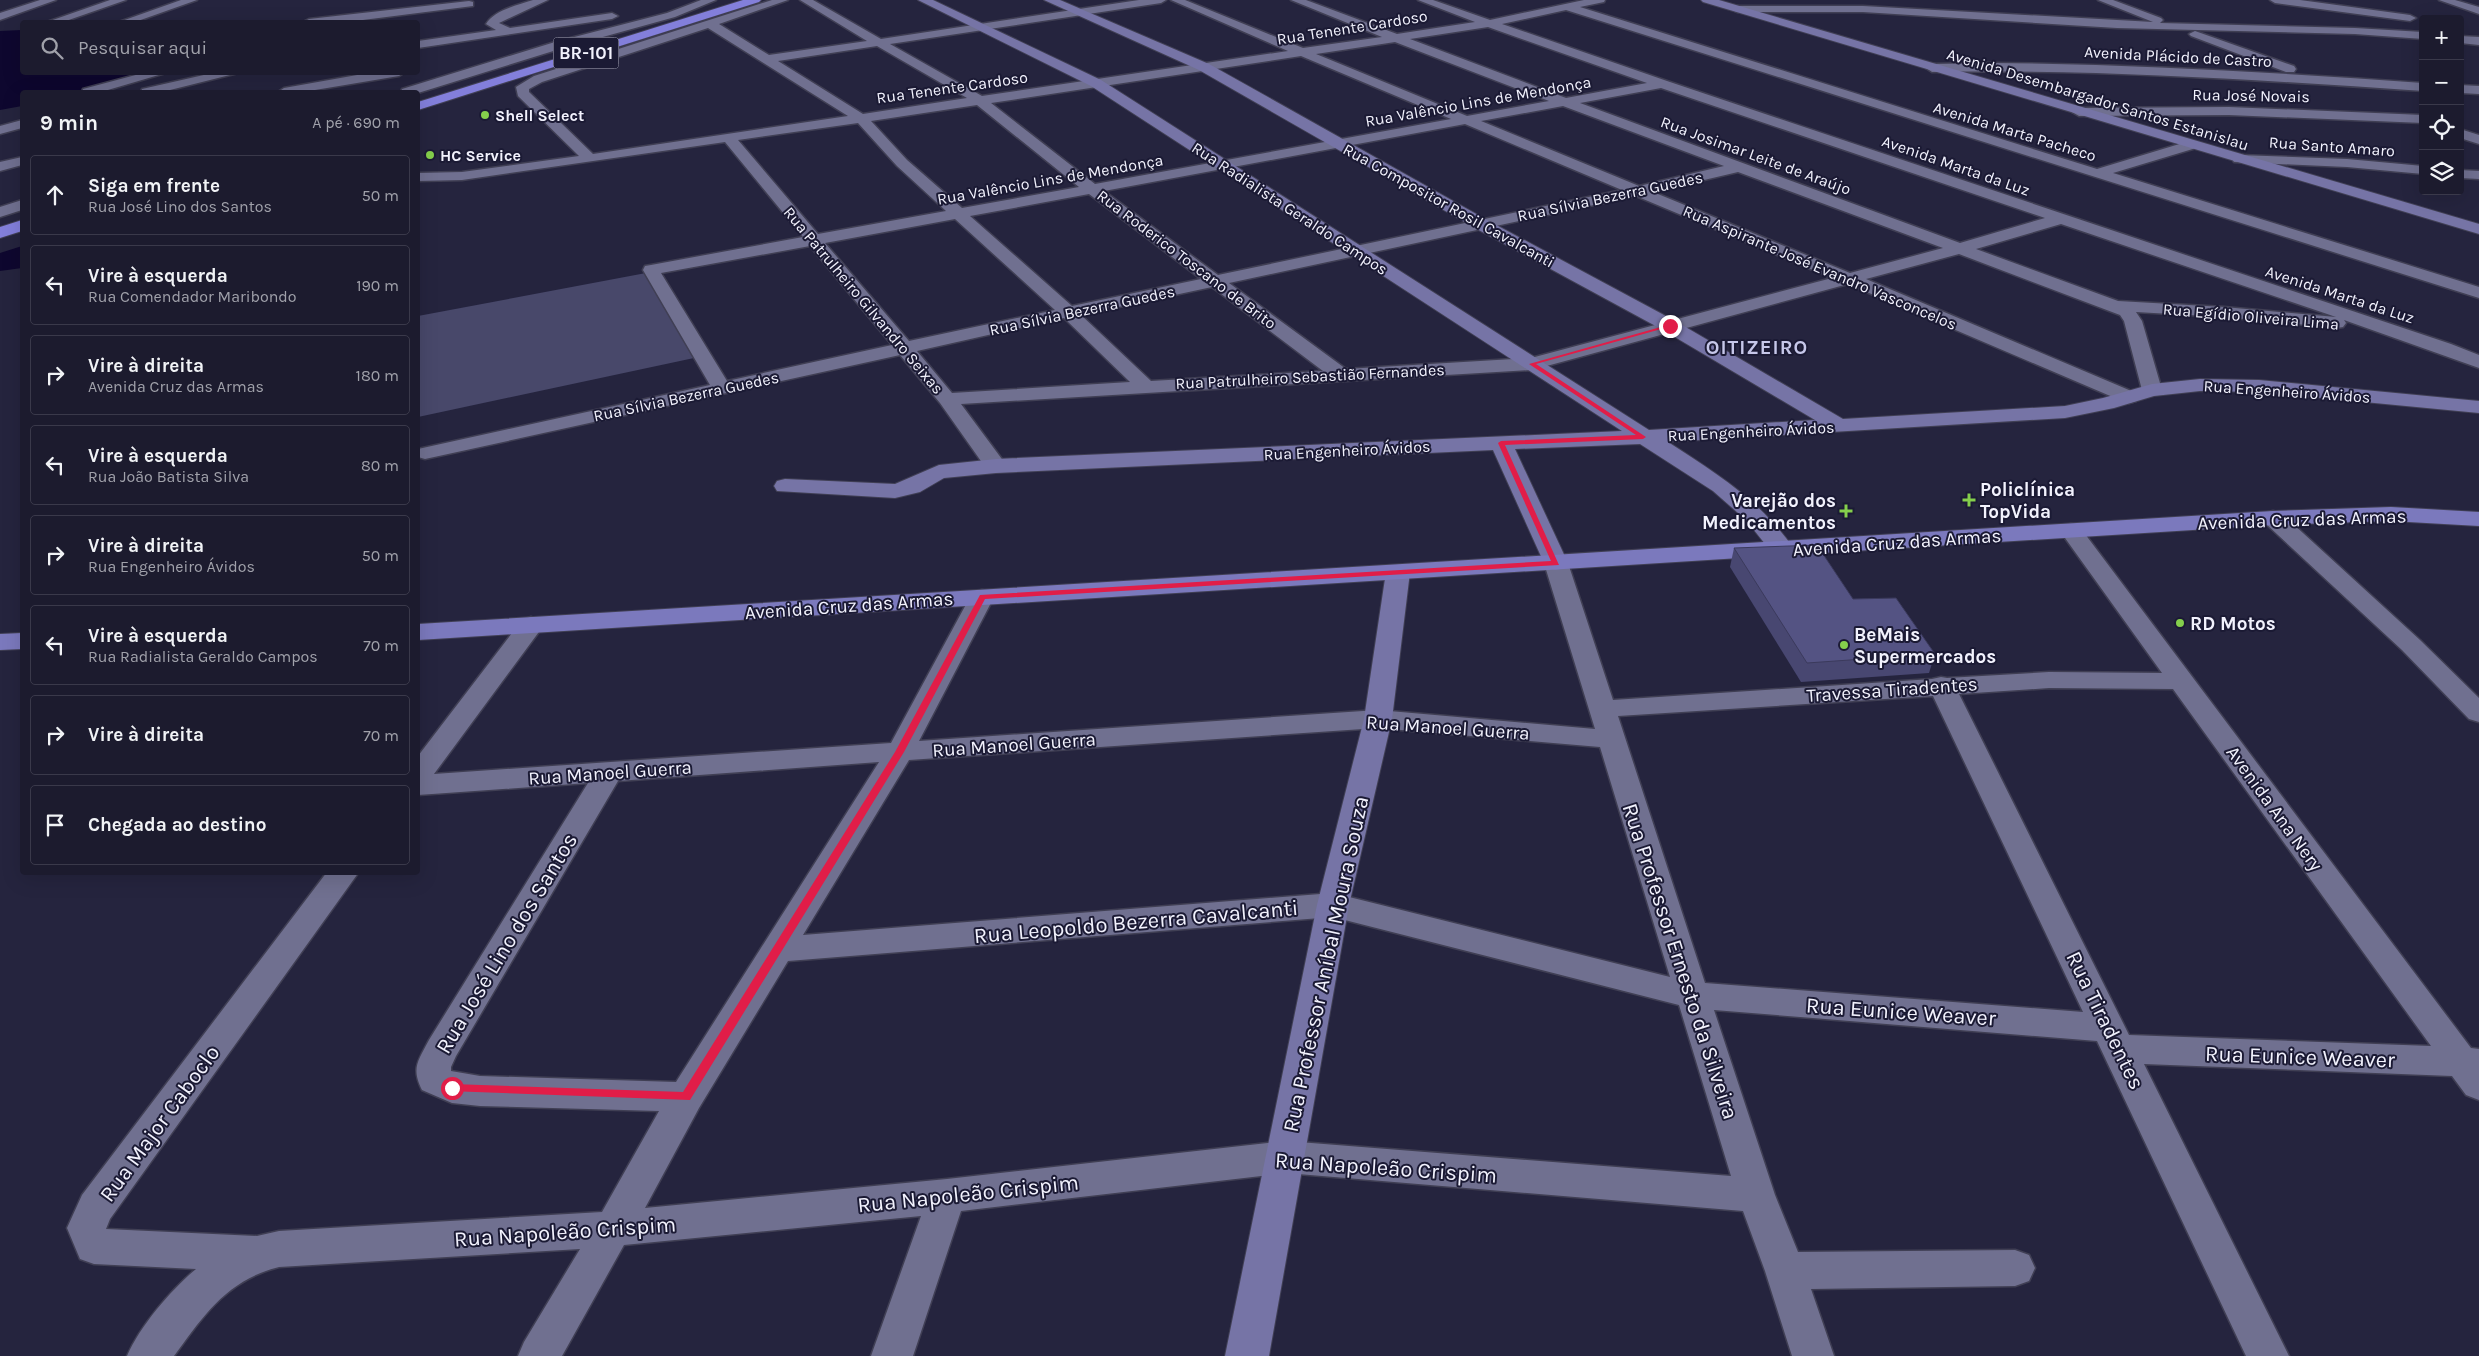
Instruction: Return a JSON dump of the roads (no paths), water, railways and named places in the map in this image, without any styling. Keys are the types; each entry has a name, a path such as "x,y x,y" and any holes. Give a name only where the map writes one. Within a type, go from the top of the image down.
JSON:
{"highway":[{"name":"BR-101","path":"420,100 742,0"},
{"name":"BR-101","path":"420,105 537,69 578,63 755,0"},
{"path":"0,232 20,226"},
{"path":"0,241 20,234"}],"main road":[{"name":"Avenida Cruz das Armas","path":"420,617 1553,556 1777,542 2293,504 2391,503 2479,509"},
{"name":"Avenida Cruz das Armas","path":"1777,542 2071,531 2273,518 2391,514 2479,519"},
{"name":"Avenida Cruz das Armas","path":"420,632 1398,572 1553,556"},
{"path":"0,642 20,641"},
{"path":"0,657 20,656"}],"street":[{"path":"0,17 51,0"},
{"path":"59,20 121,0"},
{"path":"131,20 192,0"},
{"path":"511,33 492,24 493,22 512,11 543,0"},
{"path":"589,158 521,90 525,84 578,63 712,25 783,0"},
{"name":"Rua Roderico Toscano de Brito","path":"806,0 979,100 1093,190 1340,374"},
{"name":"Rua Radialista Geraldo Campos","path":"924,0 1096,83 1720,486 1749,511 1777,542"},
{"name":"Rua Compositor Rosil Cavalcanti","path":"1050,0 1204,67 1481,224 1670,326 1840,426"},
{"path":"768,59 1161,0"},
{"name":"Rua Aspirante José Evandro Vasconcelos","path":"1176,0 1848,278 2129,397"},
{"name":"Rua Josimar Leite de Araújo","path":"1296,0 2116,306 2126,312 2133,321 2152,390"},
{"name":"Avenida Marta da Luz","path":"1423,0 1662,84 2479,362"},
{"name":"Avenida Marta Pacheco","path":"1542,0 2095,174 2479,292"},
{"name":"Rua Tenente Cardoso","path":"420,177 496,172 1204,67 1490,23 1600,0"},
{"name":"Avenida Desembargador Santos Estanislau","path":"1707,0 2079,112 2479,229"},
{"path":"2103,0 2361,96"},
{"path":"2276,0 2419,20"},
{"path":"2310,6 2334,0"},
{"path":"2444,0 2479,11"},
{"path":"414,90 550,48 641,17 703,2"},
{"path":"349,20 469,4"},
{"path":"1737,9 1863,9 2178,28 2355,31 2419,36"},
{"path":"420,45 511,33 620,15"},
{"path":"641,17 658,26"},
{"path":"712,25 861,118 902,163 1068,312 1145,386"},
{"path":"0,27 15,26"},
{"path":"420,37 441,42"},
{"path":"2464,39 2479,41"},
{"path":"441,42 441,63 466,75 488,79"},
{"name":"Avenida Plácido de Castro","path":"1932,68 2057,66 2419,87"},
{"path":"96,90 152,75"},
{"path":"156,90 223,75"},
{"path":"296,90 382,75"},
{"name":"Rua Valêncio Lins de Mendonça","path":"722,388 651,270 1568,103 1662,84"},
{"path":"2464,89 2479,90"},
{"path":"2388,106 2419,118"},
{"name":"Rua José Novais","path":"2079,112 2230,111 2419,119"},
{"path":"2464,123 2479,125"},
{"path":"0,130 20,125"},
{"path":"2464,134 2479,140"},
{"name":"Rua Patrulheiro Gilvandro Seixas","path":"728,137 903,349 947,399 996,466"},
{"path":"2095,174 2191,145"},
{"name":"Rua Santo Amaro","path":"2239,159 2347,163 2419,170"},
{"path":"0,167 20,162"},
{"name":"Rua Sílvia Bezerra Guedes","path":"424,453 1068,312 1638,192 1740,167"},
{"path":"2464,174 2479,176"},
{"path":"0,212 20,207"},
{"name":"Rua Patrulheiro Sebastião Fernandes","path":"947,399 1532,364 2060,219"},
{"name":"Rua Egídio Oliveira Lima","path":"2116,306 2233,313 2386,329"},
{"name":"Rua Engenheiro Ávidos","path":"785,486 895,491 912,487 939,472 996,466 1643,437 2065,412 2087,409 2152,390 2200,385 2259,386 2479,407"},
{"path":"1698,434 1713,462 1720,486"},
{"path":"1501,443 1553,556"},
{"path":"2273,518 2411,644 2479,712"},
{"name":"Avenida Ana Nery","path":"2071,531 2473,1069"},
{"name":"Rua Professor Ernesto da Silveira","path":"1553,556 1756,1195 1785,1270 1813,1356"},
{"name":"Rua Professor Aníbal Moura Souza","path":"1247,1356 1333,905 1378,719 1398,572"},
{"path":"539,1356 613,1229 686,1097 900,752 982,597"},
{"path":"420,771 531,625"},
{"name":"Travessa Tiradentes","path":"1607,724 1941,685 2049,680 2182,681"},
{"name":"Rua Tiradentes","path":"1941,685 2268,1356"},
{"name":"Rua Manoel Guerra","path":"420,785 1378,719 1607,724"},
{"name":"Rua José Lino dos Santos","path":"608,772 441,1050 433,1067 435,1080 452,1088 480,1091 686,1097"},
{"name":"Rua Major Caboclo","path":"258,1253 94,1246 86,1228 96,1208 151,1131 342,875"},
{"name":"Rua Leopoldo Bezerra Cavalcanti","path":"779,949 1333,905 1692,995"},
{"name":"Rua Eunice Weaver","path":"1692,995 2115,1039 2473,1069"},
{"name":"Rua Napoleão Crispim","path":"148,1356 195,1297 222,1270 258,1253 279,1250 613,1229 947,1196 1286,1157 1756,1195"},
{"path":"892,1356 947,1196"},
{"path":"1785,1270 2015,1268"}],"place":[{"name":"Shell Select","path":"485,115"},
{"name":"HC Service","path":"430,155"},
{"name":"Policlínica TopVida","path":"1969,500"},
{"name":"Varejão dos Medicamentos","path":"1846,511"},
{"name":"RD Motos","path":"2180,623"},
{"name":"BeMais Supermercados","path":"1844,645"}],"district":[{"name":"OITIZEIRO","path":"1757,347"}]}
